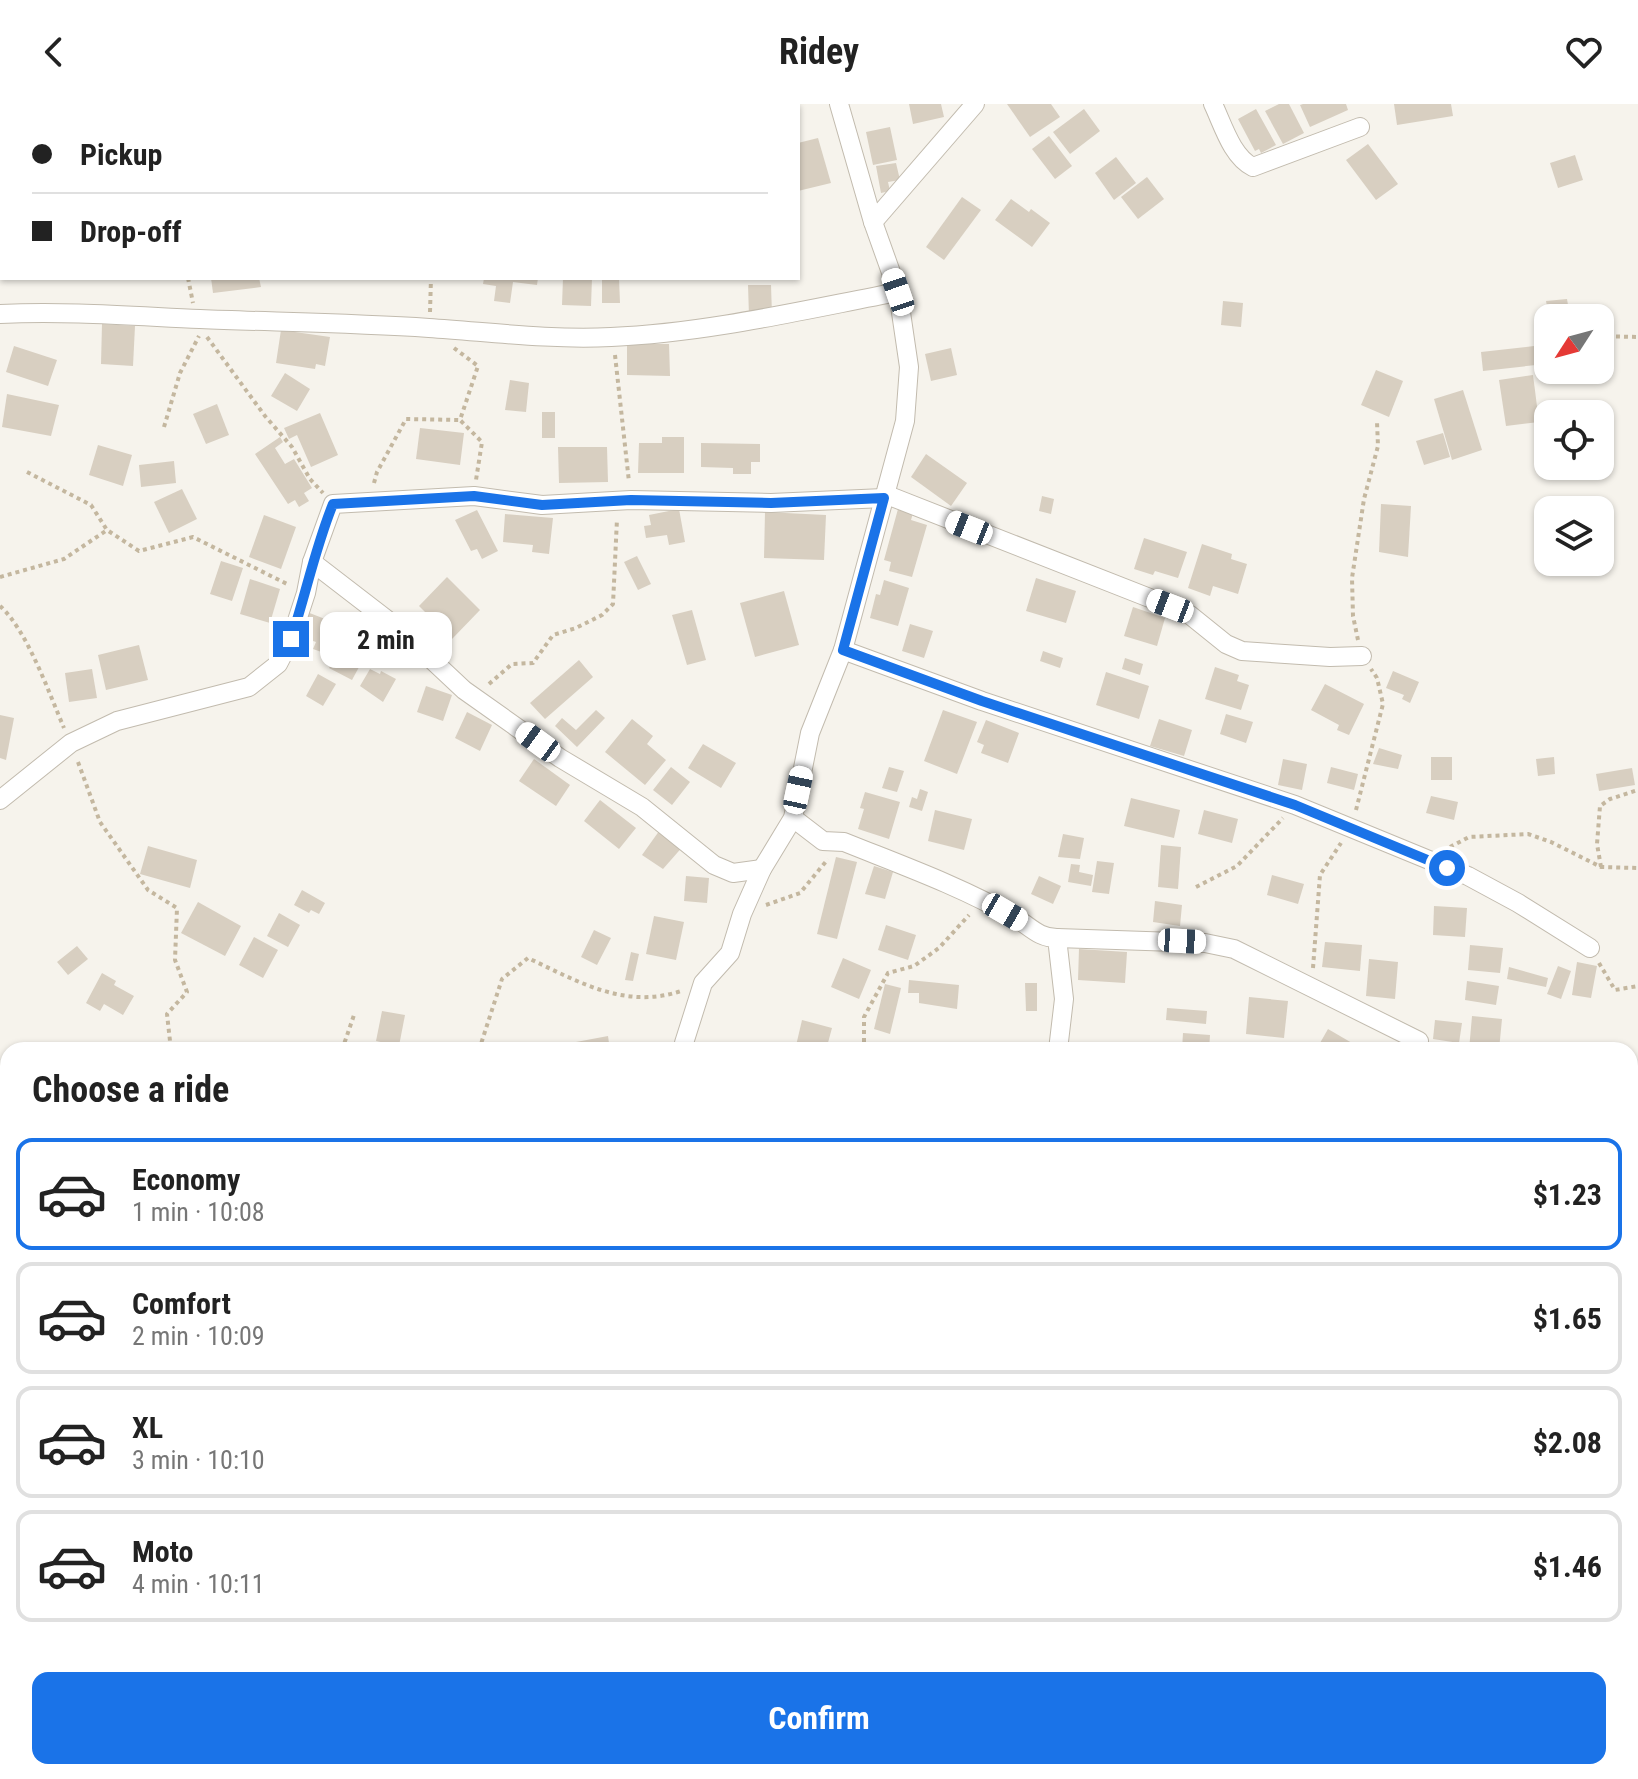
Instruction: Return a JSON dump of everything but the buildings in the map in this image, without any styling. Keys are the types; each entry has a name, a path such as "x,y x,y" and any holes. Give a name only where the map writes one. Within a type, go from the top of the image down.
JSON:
{"street":[{"path":"684,1042 703,983 730,953 742,914 762,869 793,818 810,733 843,650 886,497 909,395 909,367 898,292 873,222 839,104"},
{"path":"873,222 975,104"},
{"path":"1213,104 1236,152 1243,162 1253,167 1360,127"},
{"path":"0,314 116,313 429,328 537,337 613,337 770,317 898,292"},
{"path":"0,800 71,743 117,721 249,687 278,664 291,639 312,562 333,504 344,502 474,496 542,505 624,500 771,503 886,497 1170,606 1190,615 1234,649 1295,655 1362,656"},
{"path":"312,562 399,629 475,697 560,758 642,807 714,865 733,873 762,869"},
{"path":"843,650 982,701 1295,805 1352,827 1481,883 1590,948"},
{"path":"793,818 823,841 844,842 983,899 1026,924 1043,938 1205,943 1234,949 1419,1041"},
{"path":"1057,938 1064,999 1059,1042"}],"path":[{"path":"431,280 429,328 478,366 460,420"},
{"path":"164,427 180,373 202,330 265,416 292,447 310,479 333,504"},
{"path":"1614,336 1638,337"},
{"path":"475,697 512,664 533,663 553,635 602,615 613,604 624,500 613,337"},
{"path":"368,503 377,472 406,419 460,420 482,442 474,496"},
{"path":"1312,987 1320,875 1352,827 1383,704 1377,678 1362,656 1353,616 1352,578 1364,499 1378,446 1377,422"},
{"path":"27,472 91,505 107,530 139,551 193,537 306,593"},
{"path":"0,577 64,559 107,530"},
{"path":"0,606 9,614 34,660 71,743 100,822 148,890 177,908 175,960 187,992 167,1014 170,1042"},
{"path":"1601,867 1597,844 1600,806 1610,799 1638,790"},
{"path":"1196,887 1237,866 1295,805"},
{"path":"1426,860 1469,837 1528,834 1601,867 1638,868"},
{"path":"742,914 800,893 844,842"},
{"path":"864,1042 864,1017 888,973 914,966 939,948 983,899"},
{"path":"1590,948 1615,990 1638,986"},
{"path":"482,1042 502,979 528,958 603,993 662,997 703,983"},
{"path":"345,1042 354,1015"}],"route":[{"path":"291,639 312,562 333,504 474,496 542,505 631,500 771,503 884,498 843,650 982,701 1295,805 1447,868"}]}
